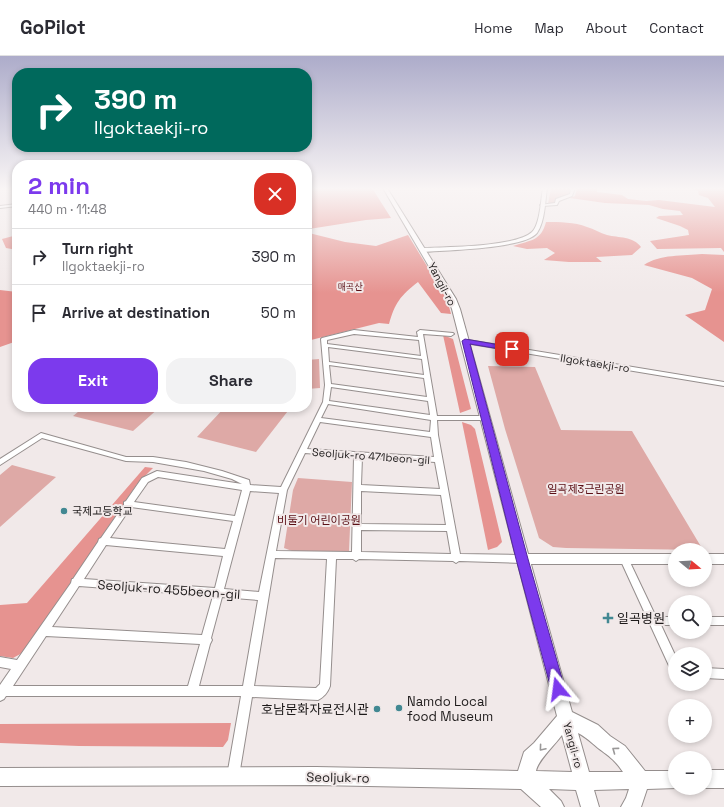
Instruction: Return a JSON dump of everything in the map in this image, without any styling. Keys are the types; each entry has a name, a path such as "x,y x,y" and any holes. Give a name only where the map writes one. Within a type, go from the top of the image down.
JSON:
{"main road":[{"name":"Yangil-ro","path":"406,223 452,299 486,418 522,559 590,807"},
{"path":"555,807 525,780 530,758 538,753 553,732 566,718 592,731 604,742 619,752 640,780 634,803 630,807"},
{"name":"Seoljuk-ro","path":"0,777 316,776 583,781 668,780"},
{"path":"712,779 724,779"}],"street":[{"path":"423,250 506,243 526,239 536,231 538,223"},
{"path":"424,358 324,345 324,339 354,332 420,336 451,334"},
{"name":"Seoljuk-ro 471beon-gil","path":"420,336 434,418 434,435 456,559"},
{"name":"Ilgoktaekji-ro","path":"465,341 724,384"},
{"name":"Seoljuk-ro 471beon-gil","path":"233,776 263,596 283,490 319,420 326,402 328,385 324,345"},
{"path":"326,364 427,377"},
{"path":"328,385 430,399"},
{"path":"326,402 434,418 486,418"},
{"path":"319,420 434,435"},
{"path":"0,462 41,435 126,459 140,457 194,467 228,475 246,482 248,488 238,519 220,593 192,691 247,691 318,694 325,686 332,556"},
{"name":"Seoljuk-ro 471beon-gil","path":"303,451 358,456 439,460"},
{"path":"356,557 358,456"},
{"name":"Seoljuk-ro 455beon-gil","path":"2,693 102,541 145,480 157,474 248,488"},
{"path":"248,488 283,490"},
{"path":"358,488 444,492"},
{"path":"127,504 238,519"},
{"path":"357,527 450,528"},
{"path":"102,541 229,553"},
{"path":"271,554 456,559 668,559"},
{"path":"624,559 668,651"},
{"path":"712,559 724,560"},
{"name":"Seoljuk-ro 455beon-gil","path":"75,582 263,596"},
{"path":"654,621 668,621"},
{"path":"712,621 724,621"},
{"path":"44,631 207,640"},
{"path":"0,662 20,666"},
{"path":"712,673 724,674"},
{"name":"Seoljuk-ro 455beon-gil","path":"2,693 192,691"}],"green space":[{"name":"매곡산","path":"312,223 347,223 312,229"},
{"path":"546,223 577,224 607,235 630,239 638,243 641,247 632,255 596,257 602,262 569,262 544,260 555,253 547,248 527,249 513,246 534,239 544,228"},
{"path":"671,223 724,223 724,252 721,248 657,249 650,241 689,235 688,230"},
{"name":"매곡산","path":"312,234 345,242 376,246 408,235 447,299 451,314 441,313 418,282 399,300 389,324 379,323 312,340"},
{"path":"12,236 12,249 6,248 2,239"},
{"path":"702,254 724,255 724,342 685,315 705,310 712,289 692,278 644,265 650,261 664,257"},
{"path":"0,290 12,291 12,343 0,347"},
{"path":"443,335 453,339 471,409 460,413"},
{"path":"319,359 320,388 312,389 312,360"},
{"name":"일곡제3근린공원","path":"488,366 535,367 561,430 632,431 699,543 668,543 668,549 553,547 539,538 505,429"},
{"path":"78,412 154,412 133,431 73,416"},
{"path":"220,412 287,412 256,452 197,437"},
{"path":"462,422 471,425 475,429 502,542 497,547 488,550"},
{"path":"12,465 56,477 0,527 0,475"},
{"path":"145,467 153,468 137,484 24,652 13,658 0,656 0,605 27,603"},
{"name":"비둘기 어린이공원","path":"298,478 352,482 349,551 346,554 292,551 284,548 293,490"},
{"path":"231,723 228,740 223,747 79,746 0,743 0,724"}],"place":[{"name":"국제고등학교","path":"64,511"},
{"name":"일곡병원","path":"608,618"},
{"name":"Namdo Local food Museum","path":"399,708"},
{"name":"호남문화자료전시관","path":"377,709"}],"route":[{"path":"512,349 465,341 522,559 558,689"}]}
